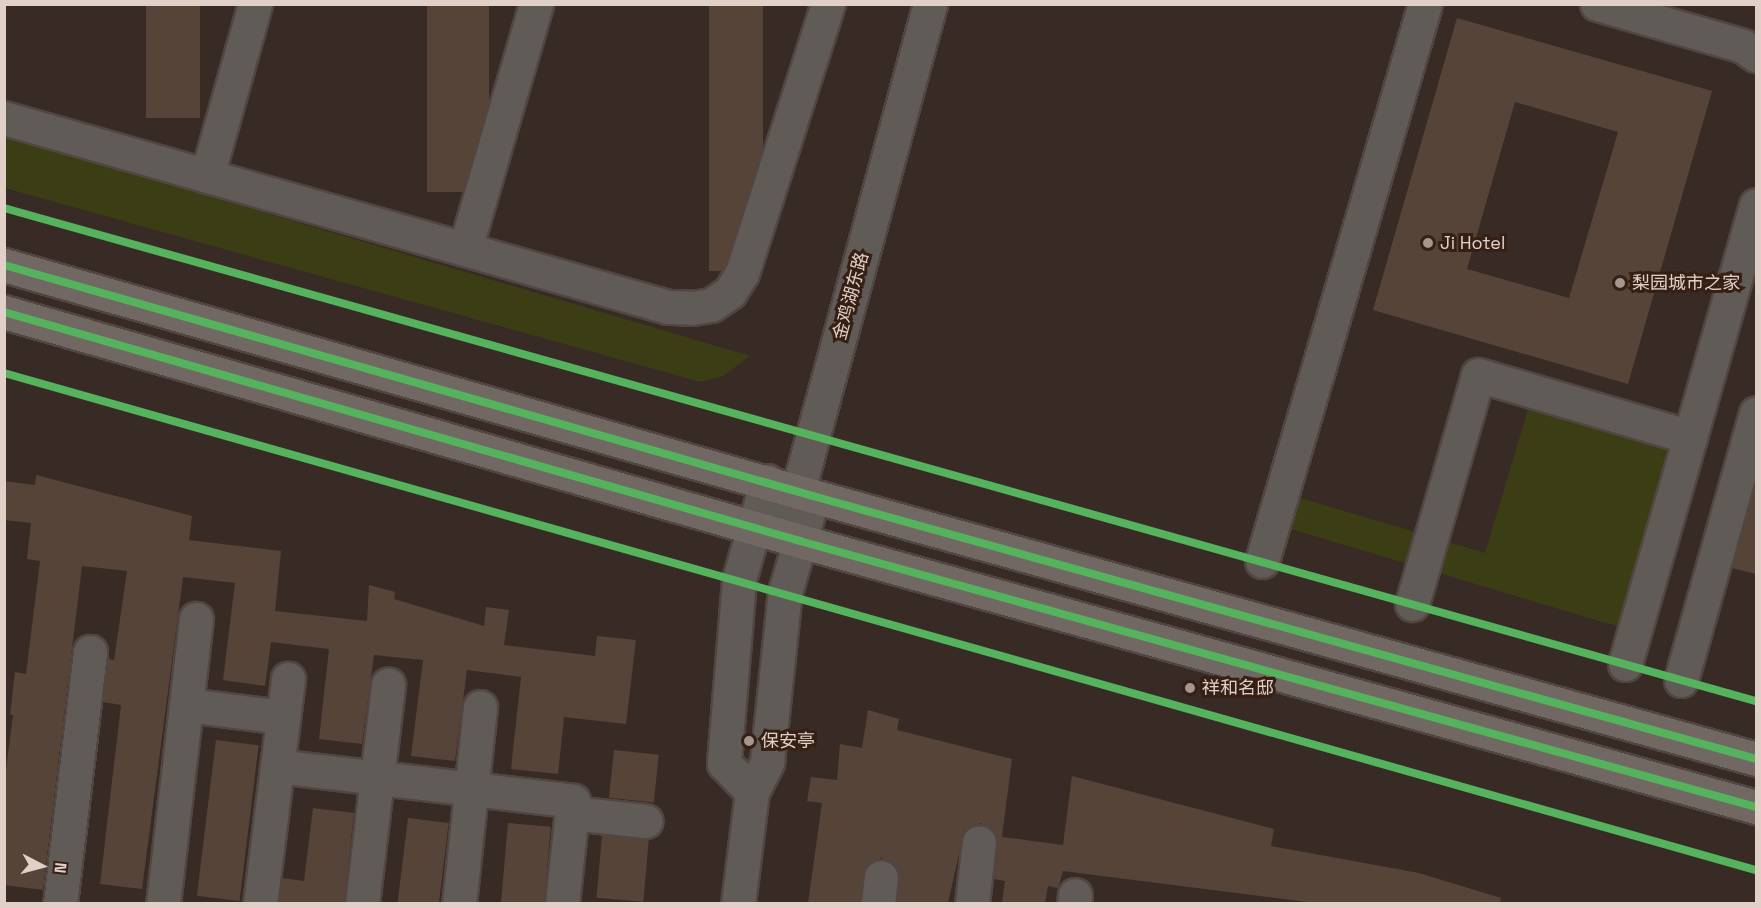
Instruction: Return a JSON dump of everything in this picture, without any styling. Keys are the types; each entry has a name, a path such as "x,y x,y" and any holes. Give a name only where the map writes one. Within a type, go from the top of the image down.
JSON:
{"highway":[{"path":"4,265 805,494 1756,759"},
{"path":"4,312 753,528 1756,807"}],"street":[{"path":"207,176 255,4"},
{"path":"465,249 536,4"},
{"path":"4,118 669,307 711,305 730,292 742,273 828,4"},
{"name":"金鸡湖东路","path":"772,589 792,539 805,494 930,4"},
{"path":"1262,561 1425,4"},
{"path":"1597,4 1743,46 1756,55"},
{"path":"1625,664 1756,205"},
{"path":"1412,604 1478,375 1690,437"},
{"path":"1681,680 1756,413"},
{"path":"752,792 724,763 739,580 766,481"},
{"path":"738,903 752,792 767,762 792,539"},
{"path":"163,903 196,619"},
{"path":"60,903 90,652"},
{"path":"260,903 288,679"},
{"path":"362,903 388,685"},
{"path":"186,705 283,717"},
{"path":"459,903 480,707"},
{"path":"277,766 573,801 562,903"},
{"path":"572,813 646,821"},
{"path":"972,903 979,842"}],"green space":[{"path":"5,136 750,356 723,376 701,382 5,188"},
{"path":"1529,406 1673,449 1620,627 1291,529 1300,498 1485,553"}],"building":[{"path":"146,4 200,4 200,118 146,118"},
{"path":"427,4 489,4 489,192 427,192"},
{"path":"709,4 763,4 763,271 709,271"},
{"path":"1457,18 1712,91 1628,384 1373,310","holes":["1515,102 1618,132 1569,298 1467,269"]},
{"path":"36,475 192,516 189,540 281,551 275,611 367,621 369,585 395,592 394,599 484,626 486,607 509,610 504,645 595,656 597,636 636,640 626,724 564,717 558,774 511,769 521,677 467,670 455,761 411,756 423,660 374,655 362,744 319,739 329,649 271,642 265,686 223,680 235,583 183,577 142,889 100,884 121,705 103,702 108,659 114,660 127,571 82,566 43,890 4,885 6,769 13,715 10,715 15,672 26,674 40,561 27,559 31,523 4,520 4,481 35,485"},
{"path":"1756,481 1756,574 1732,568"},
{"path":"868,710 899,719 897,730 1012,759 1002,837 1063,845 1072,776 1274,829 1271,846 1419,873 1501,898 1500,903 1316,903 1063,871 1058,888 1048,886 1045,903 1002,903 1005,881 994,879 996,835 981,823 964,831 948,903 897,903 898,870 882,858 866,866 860,903 808,903 822,803 807,801 811,777 837,780 840,744 862,748"},
{"path":"216,740 259,745 240,901 197,896"},
{"path":"614,750 659,755 654,802 609,798"},
{"path":"313,808 354,813 344,903 279,903 282,878 304,881"},
{"path":"408,818 449,823 439,904 398,903"},
{"path":"508,823 551,827 544,904 501,904"},
{"path":"602,835 649,839 643,902 597,898"}],"cycle path":[{"path":"4,208 1756,701"},
{"path":"4,265 813,496 1756,759"},
{"path":"4,312 800,541 1756,807"},
{"path":"4,373 1756,870"}],"place":[{"name":"Ji Hotel","path":"1428,243"},
{"name":"梨园城市之家","path":"1620,283"},
{"name":"祥和名邸","path":"1190,688"},
{"name":"保安亭","path":"749,741"}]}
